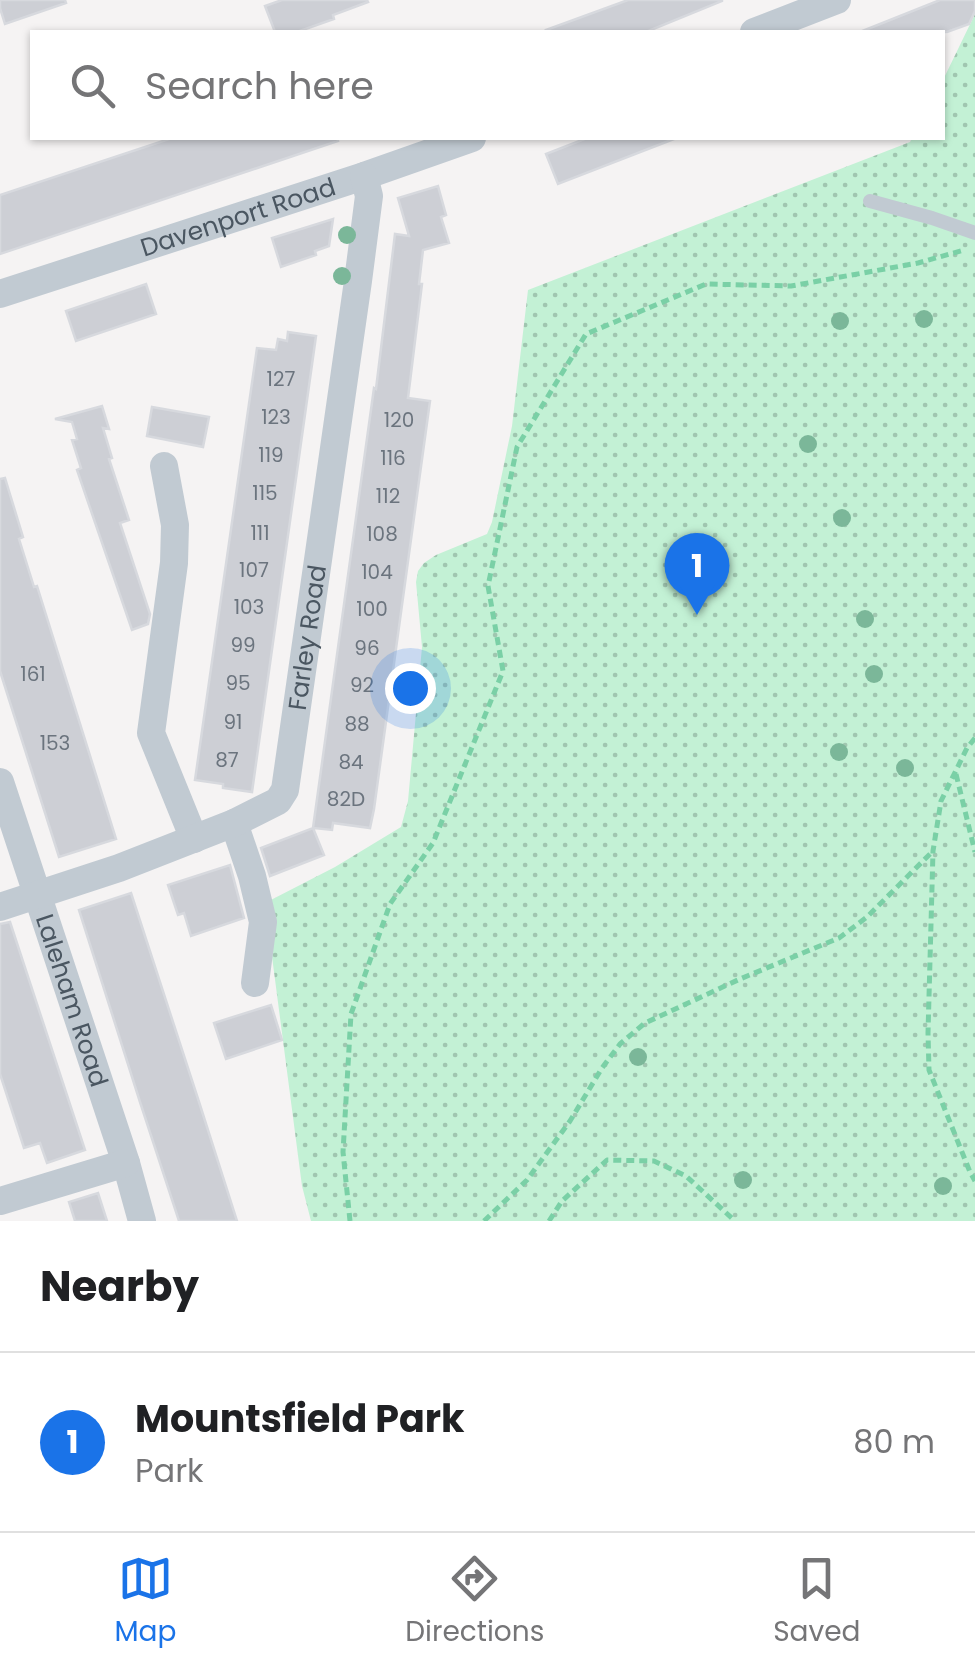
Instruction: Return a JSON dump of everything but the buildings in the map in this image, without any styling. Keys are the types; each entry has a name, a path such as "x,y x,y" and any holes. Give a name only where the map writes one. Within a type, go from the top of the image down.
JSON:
{"street":[{"path":"759,30 837,0"},
{"name":"Davenport Road","path":"0,294 466,140"},
{"name":"Farley Road","path":"0,906 234,824 278,802 285,790 366,213 364,176"},
{"path":"164,466 175,525 174,563 151,733 194,839"},
{"name":"Laleham Road","path":"0,782 142,1221"},
{"path":"234,824 263,922 255,983"},
{"path":"0,1202 126,1163"}],"lane":[{"path":"870,202 975,233"}],"path":[{"path":"350,1221 342,1152 352,1014 390,904 434,844 503,671 488,586 517,447 586,334 706,284 790,286 918,263 975,246"},
{"path":"975,738 941,801 933,851 928,1032 930,1070 975,1181"},
{"path":"955,771 975,852"},
{"path":"484,1221 526,1180 620,1044 645,1023 838,938 867,917 933,851"},
{"path":"549,1221 562,1201 607,1160 654,1161 686,1176 735,1221"}],"green space":[{"path":"975,14 975,1221 311,1221 302,1186 265,903 401,827 408,801 422,647 418,571 436,555 487,534 492,522 512,426 528,290 911,140 945,140 945,76"}],"place":[{"name":"Mountsfield Park","path":"697,615"}]}
